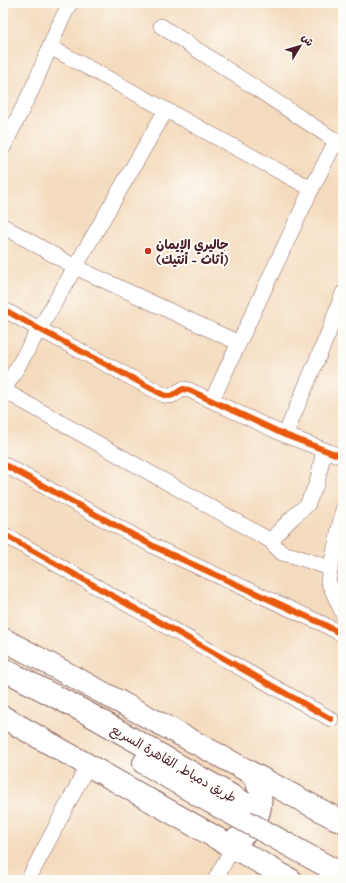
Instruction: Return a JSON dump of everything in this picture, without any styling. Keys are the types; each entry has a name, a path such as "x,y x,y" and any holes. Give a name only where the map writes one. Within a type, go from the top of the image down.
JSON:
{"highway":[{"path":"3,639 343,821"},
{"name":"طريق دمياط, القاهرة السريع","path":"3,669 87,713 203,788 343,875"},
{"name":"طريق دمياط, القاهرة السريع","path":"3,685 343,861"},
{"path":"3,717 291,880"},
{"path":"230,845 246,833 258,816 261,801 259,787 253,774"}],"street":[{"path":"3,148 36,83 58,27 70,3"},
{"path":"161,26 339,144 312,189 212,400"},
{"path":"50,47 312,189"},
{"path":"166,110 3,391 271,541 282,554 294,556 330,568"},
{"path":"3,226 75,267 239,343"},
{"path":"285,435 328,334 343,293"},
{"path":"3,309 164,395 169,397 183,389 189,390 285,435 343,458"},
{"path":"271,541 278,531 307,505 317,483 324,450"},
{"path":"3,464 155,547 323,624 343,635"},
{"path":"343,509 328,581 343,614"},
{"path":"3,534 331,719"},
{"path":"28,880 88,764"},
{"path":"215,880 230,845"}],"cycle path":[{"path":"3,309 164,395 172,395 183,389 189,390 285,435 343,457"},
{"path":"3,464 155,547 323,624 343,635"},
{"path":"3,534 331,719"}],"place":[{"name":"جاليري الإيمان (أثاث - أنتيك)","path":"148,251"}]}
